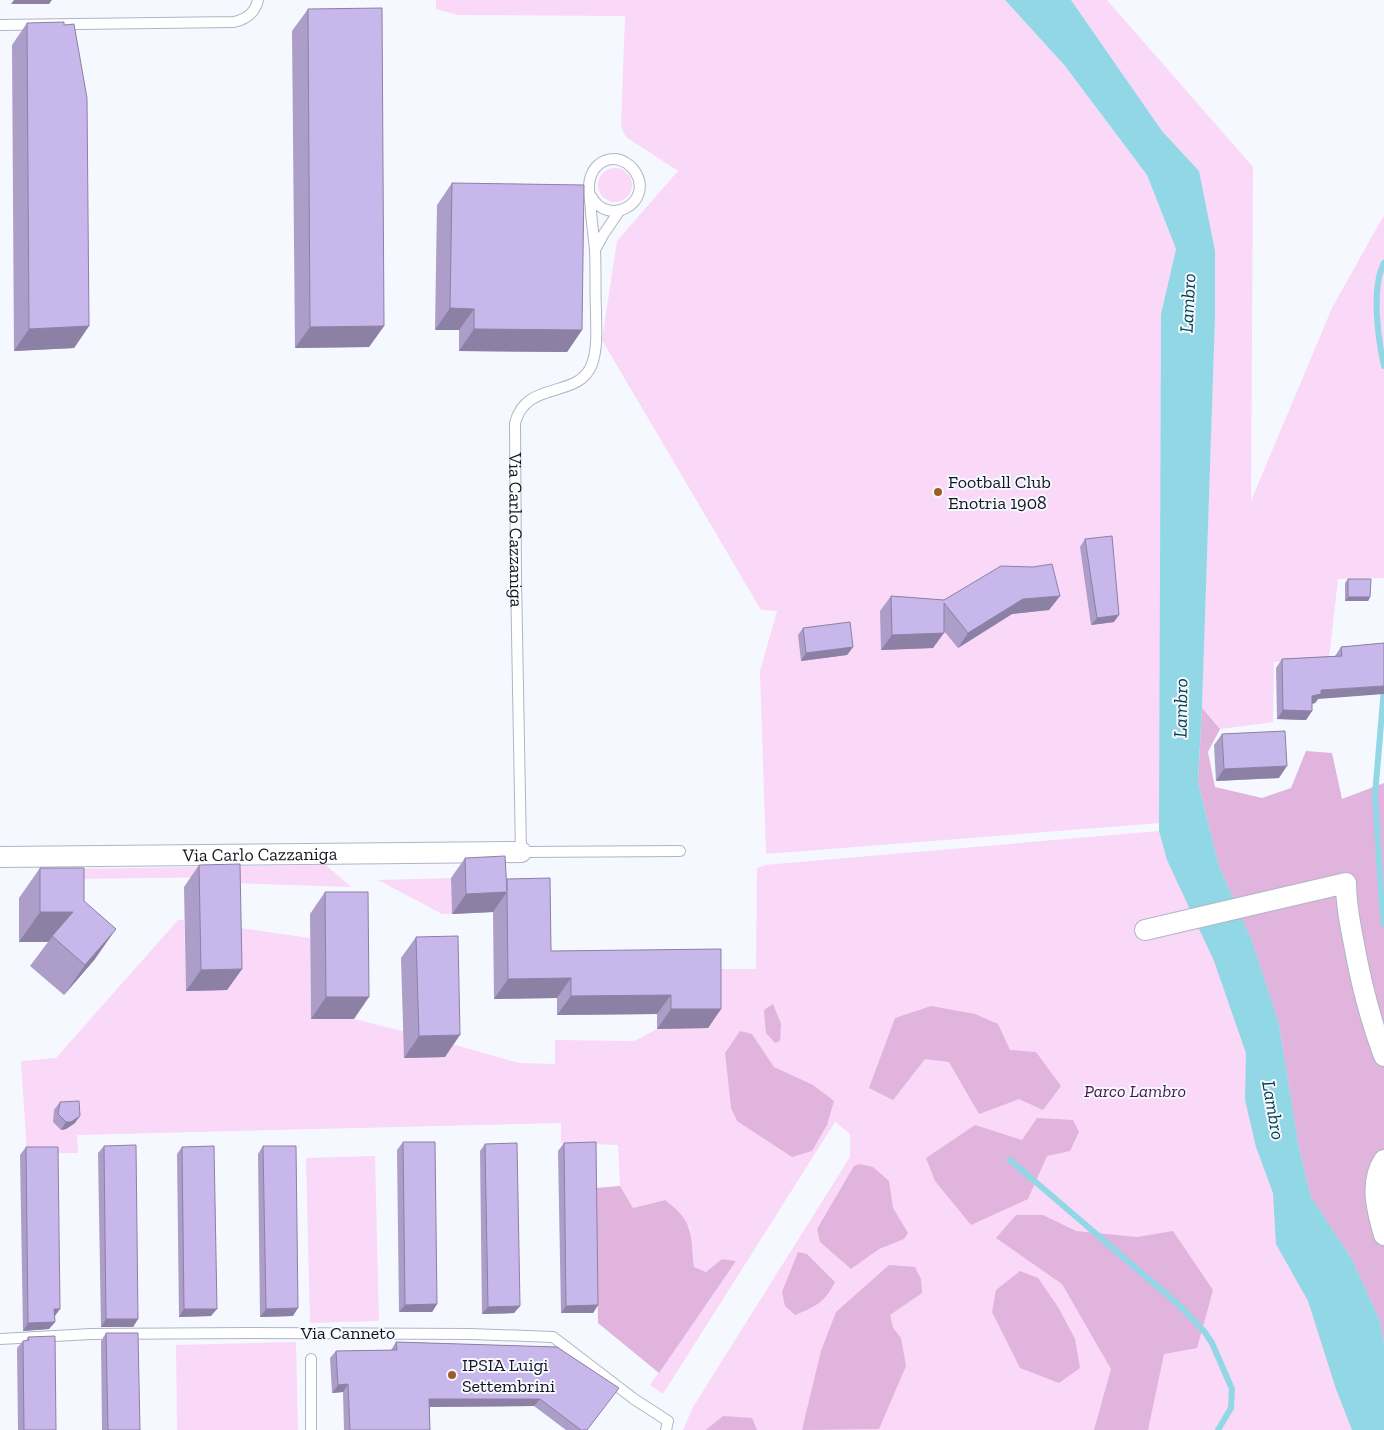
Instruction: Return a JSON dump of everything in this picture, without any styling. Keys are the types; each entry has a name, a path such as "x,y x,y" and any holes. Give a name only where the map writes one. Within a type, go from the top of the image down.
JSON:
{"street":[{"name":"Via Carlo Cazzaniga","path":"0,857 521,852"},
{"path":"1152,929 1346,883 1348,915 1362,986 1371,1020 1384,1056"},
{"path":"1384,1160 1379,1167 1376,1182 1377,1209 1384,1235"}],"lane":[{"path":"0,25 234,22 243,20 251,14 258,0"},
{"path":"608,160 622,161 630,166 637,174 640,186 634,202 626,209 620,210 611,211 602,208 595,203 591,196 589,180 597,166 608,160"},
{"name":"Via Carlo Cazzaniga","path":"591,196 595,251 596,344 592,364 585,375 575,382 528,401 520,409 515,423 521,852 680,851"},
{"path":"595,251 620,210"},
{"name":"Via Canneto","path":"0,1338 92,1334 273,1333 471,1334 553,1337 667,1425"},
{"path":"311,1358 311,1430"}],"green space":[{"name":"Football Club Enotria 1908","path":"436,0 1005,0 1065,66 1147,175 1176,249 1161,314 1160,823 766,854 760,671 777,611 761,610 602,340 617,241 678,171 626,137 621,127 625,16 457,15 436,9"},
{"path":"1071,0 1107,0 1253,167 1251,501 1332,308 1384,215 1384,578 1338,579 1329,659 1274,662 1273,722 1220,729 1202,708 1215,318 1199,171 1162,131"},
{"path":"615,168 622,169 627,173 631,178 631,192 627,197 622,201 615,202 608,201 603,197 599,192 598,185 599,178 603,173 608,169"},
{"name":"Parco Lambro","path":"1384,813 1384,1430 683,1430 693,1407 850,1157 850,1134 835,1122 663,1394 650,1385 736,1261 722,1259 706,1272 694,1267 690,1227 665,1200 633,1208 620,1186 618,1145 561,1143 561,1123 77,1135 78,1153 27,1154 21,1061 56,1058 178,920 184,920 186,991 226,926 310,938 311,1019 354,1019 519,1063 555,1064 555,1040 634,1041 657,1029 707,1028 707,969 756,969 757,868 765,865 1159,831 1161,837","holes":["752,1034 774,1067 737,1121 731,1108 725,1053"]},
{"path":"326,865 351,887 233,883 226,877 69,879 69,869"},
{"path":"451,878 452,914 442,914 378,880"},
{"path":"375,1156 379,1321 310,1323 306,1158"},
{"path":"296,1342 298,1430 177,1430 176,1345"}],"shaded area":[{"path":"1202,708 1220,729 1208,752 1215,787 1262,798 1291,788 1306,751 1332,753 1342,799 1384,783 1384,1344 1380,1321 1352,1259 1311,1197 1299,1148 1279,1024 1252,941 1219,866 1198,782"},
{"path":"773,1004 781,1024 780,1041 775,1043 766,1033 764,1010"},
{"path":"931,1006 975,1014 998,1024 1010,1050 1036,1052 1061,1086 1043,1110 1019,1099 979,1114 949,1062 925,1059 893,1100 869,1088 895,1018"},
{"path":"740,1031 752,1034 774,1067 813,1085 834,1101 827,1125 812,1151 792,1157 737,1121 731,1108 725,1053"},
{"path":"1037,1118 1073,1120 1079,1132 1070,1151 1047,1156 1028,1199 971,1225 935,1181 926,1158 975,1125 1022,1140"},
{"path":"860,1164 873,1167 889,1181 893,1208 908,1233 904,1239 879,1249 851,1269 820,1242 817,1229 854,1166"},
{"path":"620,1186 633,1208 665,1200 682,1215 691,1236 694,1267 706,1272 722,1259 736,1261 659,1373 598,1323 596,1188"},
{"path":"1016,1215 1043,1215 1076,1231 1137,1237 1173,1231 1213,1290 1197,1348 1164,1354 1148,1430 1094,1430 1111,1369 1062,1284 996,1238"},
{"path":"798,1252 807,1254 835,1282 819,1303 795,1315 785,1306 782,1292"},
{"path":"889,1265 915,1267 921,1279 922,1293 890,1315 893,1328 901,1338 906,1366 879,1429 802,1430 821,1351 836,1312"},
{"path":"1020,1271 1038,1278 1058,1307 1075,1339 1080,1368 1059,1383 1020,1368 992,1312 996,1290"},
{"path":"723,1416 752,1418 757,1430 706,1430"}],"water":[{"name":"Lambro","path":"1005,0 1071,0 1162,131 1199,171 1215,251 1215,318 1198,782 1219,866 1252,941 1279,1024 1299,1148 1311,1197 1352,1259 1380,1321 1384,1344 1384,1430 1352,1430 1336,1389 1308,1301 1276,1244 1273,1193 1256,1147 1245,1100 1246,1053 1214,961 1167,860 1159,831 1161,314 1176,249 1147,175 1065,66"}],"building":[{"path":"382,8 384,326 310,327 308,9"},
{"path":"64,22 64,25 74,24 87,98 89,326 29,329 27,23"},
{"path":"452,183 584,185 582,330 474,329 474,309 450,308"},
{"path":"1112,536 1119,615 1097,618 1085,539"},
{"path":"1052,564 1060,596 1023,599 968,633 944,603 944,633 892,635 891,596 944,600 1001,566 1033,567"},
{"path":"1348,579 1371,579 1370,597 1348,597"},
{"path":"850,622 853,647 806,653 803,628"},
{"path":"1384,643 1384,686 1321,690 1321,694 1312,696 1312,711 1283,710 1282,659 1342,656 1341,647"},
{"path":"1285,731 1287,766 1224,769 1222,734"},
{"path":"505,856 507,891 507,879 550,878 551,951 721,949 721,1009 671,1009 671,995 571,996 571,978 508,979 507,892 466,894 465,858"},
{"path":"240,864 242,969 201,970 199,865"},
{"path":"40,868 84,868 84,901 116,929 85,965 52,936 73,912 40,912"},
{"path":"325,892 368,892 369,997 326,997"},
{"path":"458,936 460,1035 419,1036 416,937"},
{"path":"79,1101 80,1116 71,1122 66,1122 58,1114 60,1102"},
{"path":"403,1142 435,1142 437,1304 405,1305"},
{"path":"596,1142 598,1305 566,1306 564,1143"},
{"path":"517,1143 520,1306 488,1307 485,1144"},
{"path":"136,1145 138,1319 106,1319 104,1146"},
{"path":"214,1146 217,1309 184,1309 182,1147"},
{"path":"263,1146 296,1146 298,1308 266,1309"},
{"path":"26,1147 58,1147 60,1309 54,1309 55,1322 28,1323"},
{"path":"106,1333 138,1333 140,1430 108,1430"},
{"path":"55,1336 56,1430 24,1430 23,1341 29,1340 28,1337"},
{"name":"IPSIA Luigi Settembrini","path":"396,1342 557,1347 619,1388 587,1430 581,1430 540,1399 429,1399 430,1430 350,1430 348,1384 338,1385 336,1351 397,1350"}],"waterway":[{"path":"1384,263 1380,273 1377,299 1378,328 1384,366"},
{"path":"1384,688 1375,795 1384,924"},
{"path":"1010,1160 1179,1305 1204,1331 1212,1343 1232,1389 1231,1408 1218,1430"}],"place":[{"name":"Football Club Enotria 1908","path":"938,492"},
{"name":"IPSIA Luigi Settembrini","path":"452,1375"}]}
